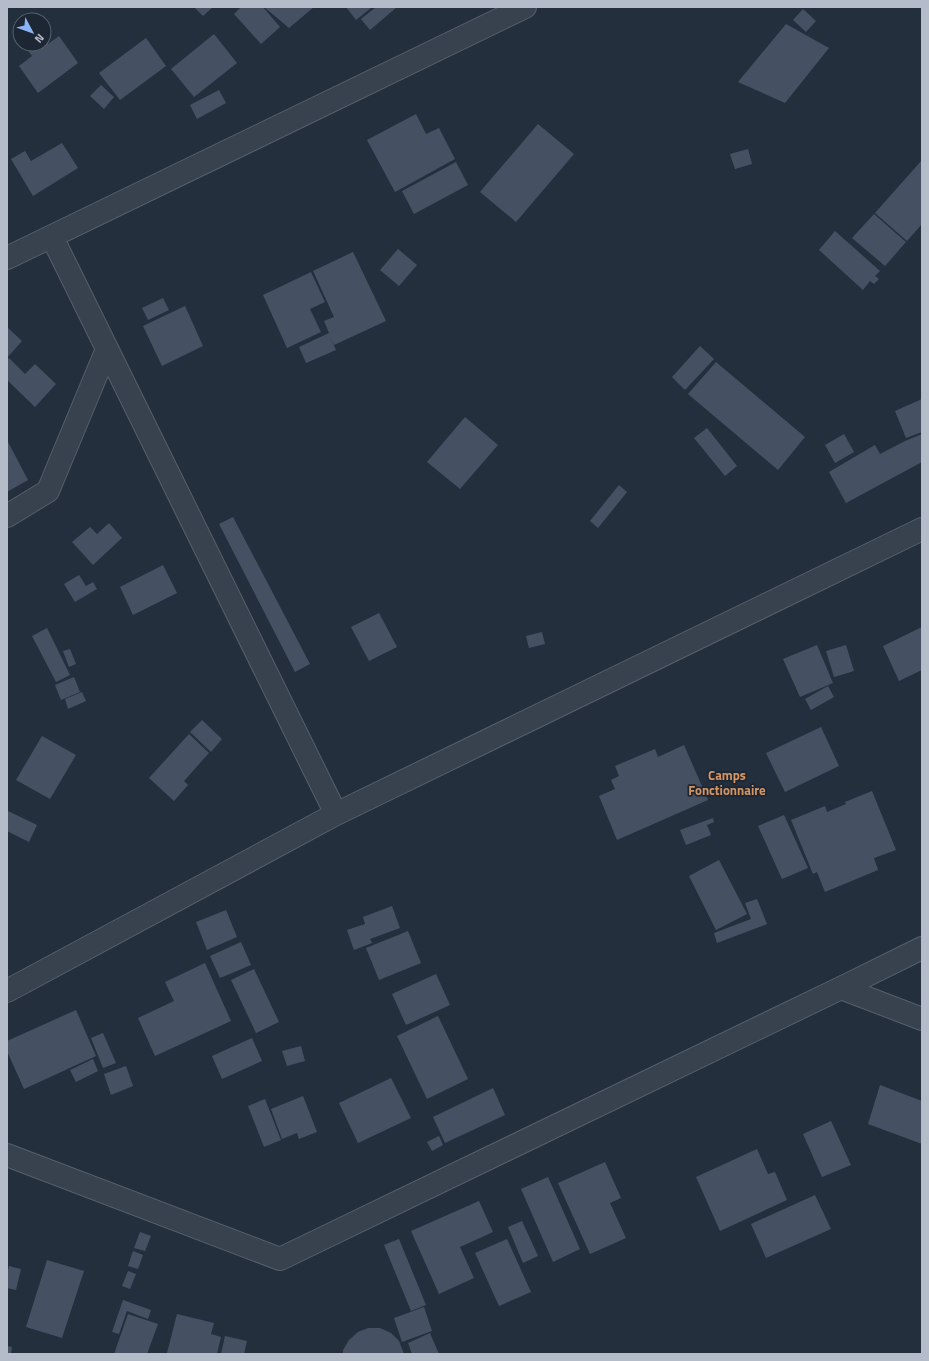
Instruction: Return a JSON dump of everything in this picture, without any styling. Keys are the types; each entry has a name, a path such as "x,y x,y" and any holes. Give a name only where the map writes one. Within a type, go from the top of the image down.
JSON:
{"street":[{"path":"7,258 525,7"},
{"path":"52,237 336,814"},
{"path":"7,516 48,491 107,349"},
{"path":"7,991 336,814 922,529"},
{"path":"7,1155 280,1259 922,948"},
{"path":"841,988 922,1019"}],"building":[{"path":"194,7 213,7 203,16"},
{"path":"241,7 263,7 280,27 261,44 234,14"},
{"path":"264,7 314,7 289,28"},
{"path":"346,7 372,7 356,20"},
{"path":"376,7 397,7 370,30 361,19"},
{"path":"803,9 816,21 806,32 793,20"},
{"path":"786,24 829,48 785,103 738,82"},
{"path":"214,34 237,63 194,97 171,69"},
{"path":"59,36 78,63 38,93 19,66 32,56 29,52 52,52 52,41"},
{"path":"146,38 166,66 120,100 99,73"},
{"path":"101,85 114,97 104,109 90,96"},
{"path":"219,90 226,103 197,119 190,105"},
{"path":"416,114 426,134 439,128 455,159 395,192 367,140"},
{"path":"538,124 574,154 516,222 480,192"},
{"path":"62,143 78,168 33,196 11,159 25,151 31,161"},
{"path":"748,149 752,164 735,169 730,154"},
{"path":"922,160 922,224 907,241 875,213"},
{"path":"456,162 468,185 414,214 402,191"},
{"path":"874,214 906,242 885,266 852,238"},
{"path":"835,231 880,271 875,276 879,279 874,284 870,281 863,290 819,250"},
{"path":"398,249 417,265 399,286 380,270"},
{"path":"353,252 386,321 334,345 330,337 336,350 306,363 299,347 329,333 324,321 334,317 313,271"},
{"path":"311,272 325,302 310,309 321,332 287,348 263,295"},
{"path":"163,298 169,310 148,320 142,308"},
{"path":"185,306 203,346 162,366 143,326"},
{"path":"7,327 22,341 7,358"},
{"path":"700,346 714,359 685,390 672,377"},
{"path":"9,358 25,374 35,364 56,384 35,407 7,380 7,360"},
{"path":"716,362 805,437 778,470 688,394"},
{"path":"922,399 922,432 906,438 895,411"},
{"path":"465,417 498,445 460,489 427,462"},
{"path":"707,428 737,466 725,476 694,438"},
{"path":"844,434 854,452 835,463 825,445"},
{"path":"922,434 922,462 846,503 829,472 875,445 880,454"},
{"path":"7,440 28,480 7,492"},
{"path":"619,485 627,492 598,528 590,521"},
{"path":"233,517 310,664 295,672 219,524"},
{"path":"109,523 122,538 93,565 72,542 90,527 97,534"},
{"path":"163,565 177,593 133,615 120,587"},
{"path":"79,575 86,586 93,582 97,589 75,602 64,584"},
{"path":"379,613 397,647 369,661 351,627"},
{"path":"922,627 922,670 899,681 883,646"},
{"path":"47,628 70,675 56,682 32,636"},
{"path":"542,632 545,644 529,648 526,636"},
{"path":"817,645 833,683 800,697 783,659"},
{"path":"846,645 854,671 834,677 826,651"},
{"path":"70,649 76,664 69,667 63,651"},
{"path":"74,677 80,692 61,700 55,685"},
{"path":"828,686 834,697 811,710 805,699"},
{"path":"82,692 86,701 68,709 65,699"},
{"path":"202,720 222,739 211,752 190,732"},
{"path":"821,727 839,766 785,792 766,753"},
{"path":"189,734 209,753 184,781 188,785 174,801 149,778"},
{"path":"42,736 76,755 50,799 16,780"},
{"path":"684,745 708,800 617,840 599,796 615,789 611,780 619,776 615,766 655,749 658,757"},
{"path":"872,791 896,850 874,858 878,870 825,892 817,872 813,874 791,820 825,806 827,812 846,804 845,802"},
{"path":"8,811 37,825 29,842 7,831"},
{"path":"784,815 808,868 782,879 758,826"},
{"path":"713,818 714,822 707,825 711,835 686,845 680,830"},
{"path":"719,860 747,914 716,930 689,876"},
{"path":"757,899 767,924 717,943 714,933 751,919 745,903"},
{"path":"392,906 400,928 370,939 372,943 354,950 347,930 365,924 363,917"},
{"path":"226,910 237,937 207,950 196,922"},
{"path":"408,931 421,963 379,980 366,948"},
{"path":"241,942 251,965 220,978 210,956"},
{"path":"205,963 231,1021 155,1056 138,1018 174,1001 165,982"},
{"path":"254,969 279,1022 256,1033 231,980"},
{"path":"436,974 450,1005 406,1025 392,994"},
{"path":"76,1010 96,1056 24,1089 7,1051 7,1041"},
{"path":"438,1016 468,1079 427,1099 397,1036"},
{"path":"103,1033 116,1063 103,1068 91,1038"},
{"path":"252,1038 262,1061 222,1079 212,1056"},
{"path":"301,1046 305,1061 287,1066 282,1051"},
{"path":"93,1059 98,1071 76,1082 70,1070"},
{"path":"126,1066 133,1086 111,1095 104,1074"},
{"path":"391,1078 411,1118 358,1143 339,1103"},
{"path":"880,1085 922,1101 922,1144 868,1124"},
{"path":"493,1088 505,1115 445,1143 433,1117"},
{"path":"303,1096 317,1132 299,1139 297,1133 282,1139 271,1109"},
{"path":"265,1099 281,1140 264,1147 248,1106"},
{"path":"831,1121 851,1165 822,1177 803,1134"},
{"path":"439,1136 443,1145 432,1151 427,1142"},
{"path":"757,1149 768,1174 775,1172 787,1200 720,1231 696,1177"},
{"path":"605,1162 621,1198 610,1203 626,1238 590,1254 558,1183"},
{"path":"548,1177 580,1249 553,1262 521,1189"},
{"path":"815,1195 831,1229 766,1258 751,1224"},
{"path":"479,1201 493,1232 460,1247 474,1278 439,1294 411,1231"},
{"path":"522,1221 538,1256 523,1263 508,1227"},
{"path":"140,1232 151,1236 145,1251 134,1248"},
{"path":"399,1239 426,1305 411,1311 384,1245"},
{"path":"507,1239 531,1292 499,1306 475,1253"},
{"path":"133,1251 143,1255 138,1269 128,1266"},
{"path":"47,1260 84,1271 62,1338 26,1327"},
{"path":"9,1266 21,1269 16,1290 7,1288"},
{"path":"128,1271 136,1274 130,1289 122,1286"},
{"path":"123,1300 151,1310 148,1319 127,1311 119,1334 112,1332"},
{"path":"424,1307 432,1331 402,1342 394,1318"},
{"path":"128,1314 158,1324 147,1354 114,1354"},
{"path":"177,1314 214,1323 211,1334 221,1337 217,1354 167,1353"},
{"path":"368,1328 380,1328 391,1333 399,1341 404,1354 343,1354 343,1350 349,1340 358,1332"},
{"path":"430,1333 439,1354 412,1354 408,1343"},
{"path":"225,1336 247,1341 244,1354 221,1354"},
{"path":"7,1346 12,1347 11,1354 7,1354"}],"district":[{"name":"Camps Fonctionnaire","path":"727,782"}]}
